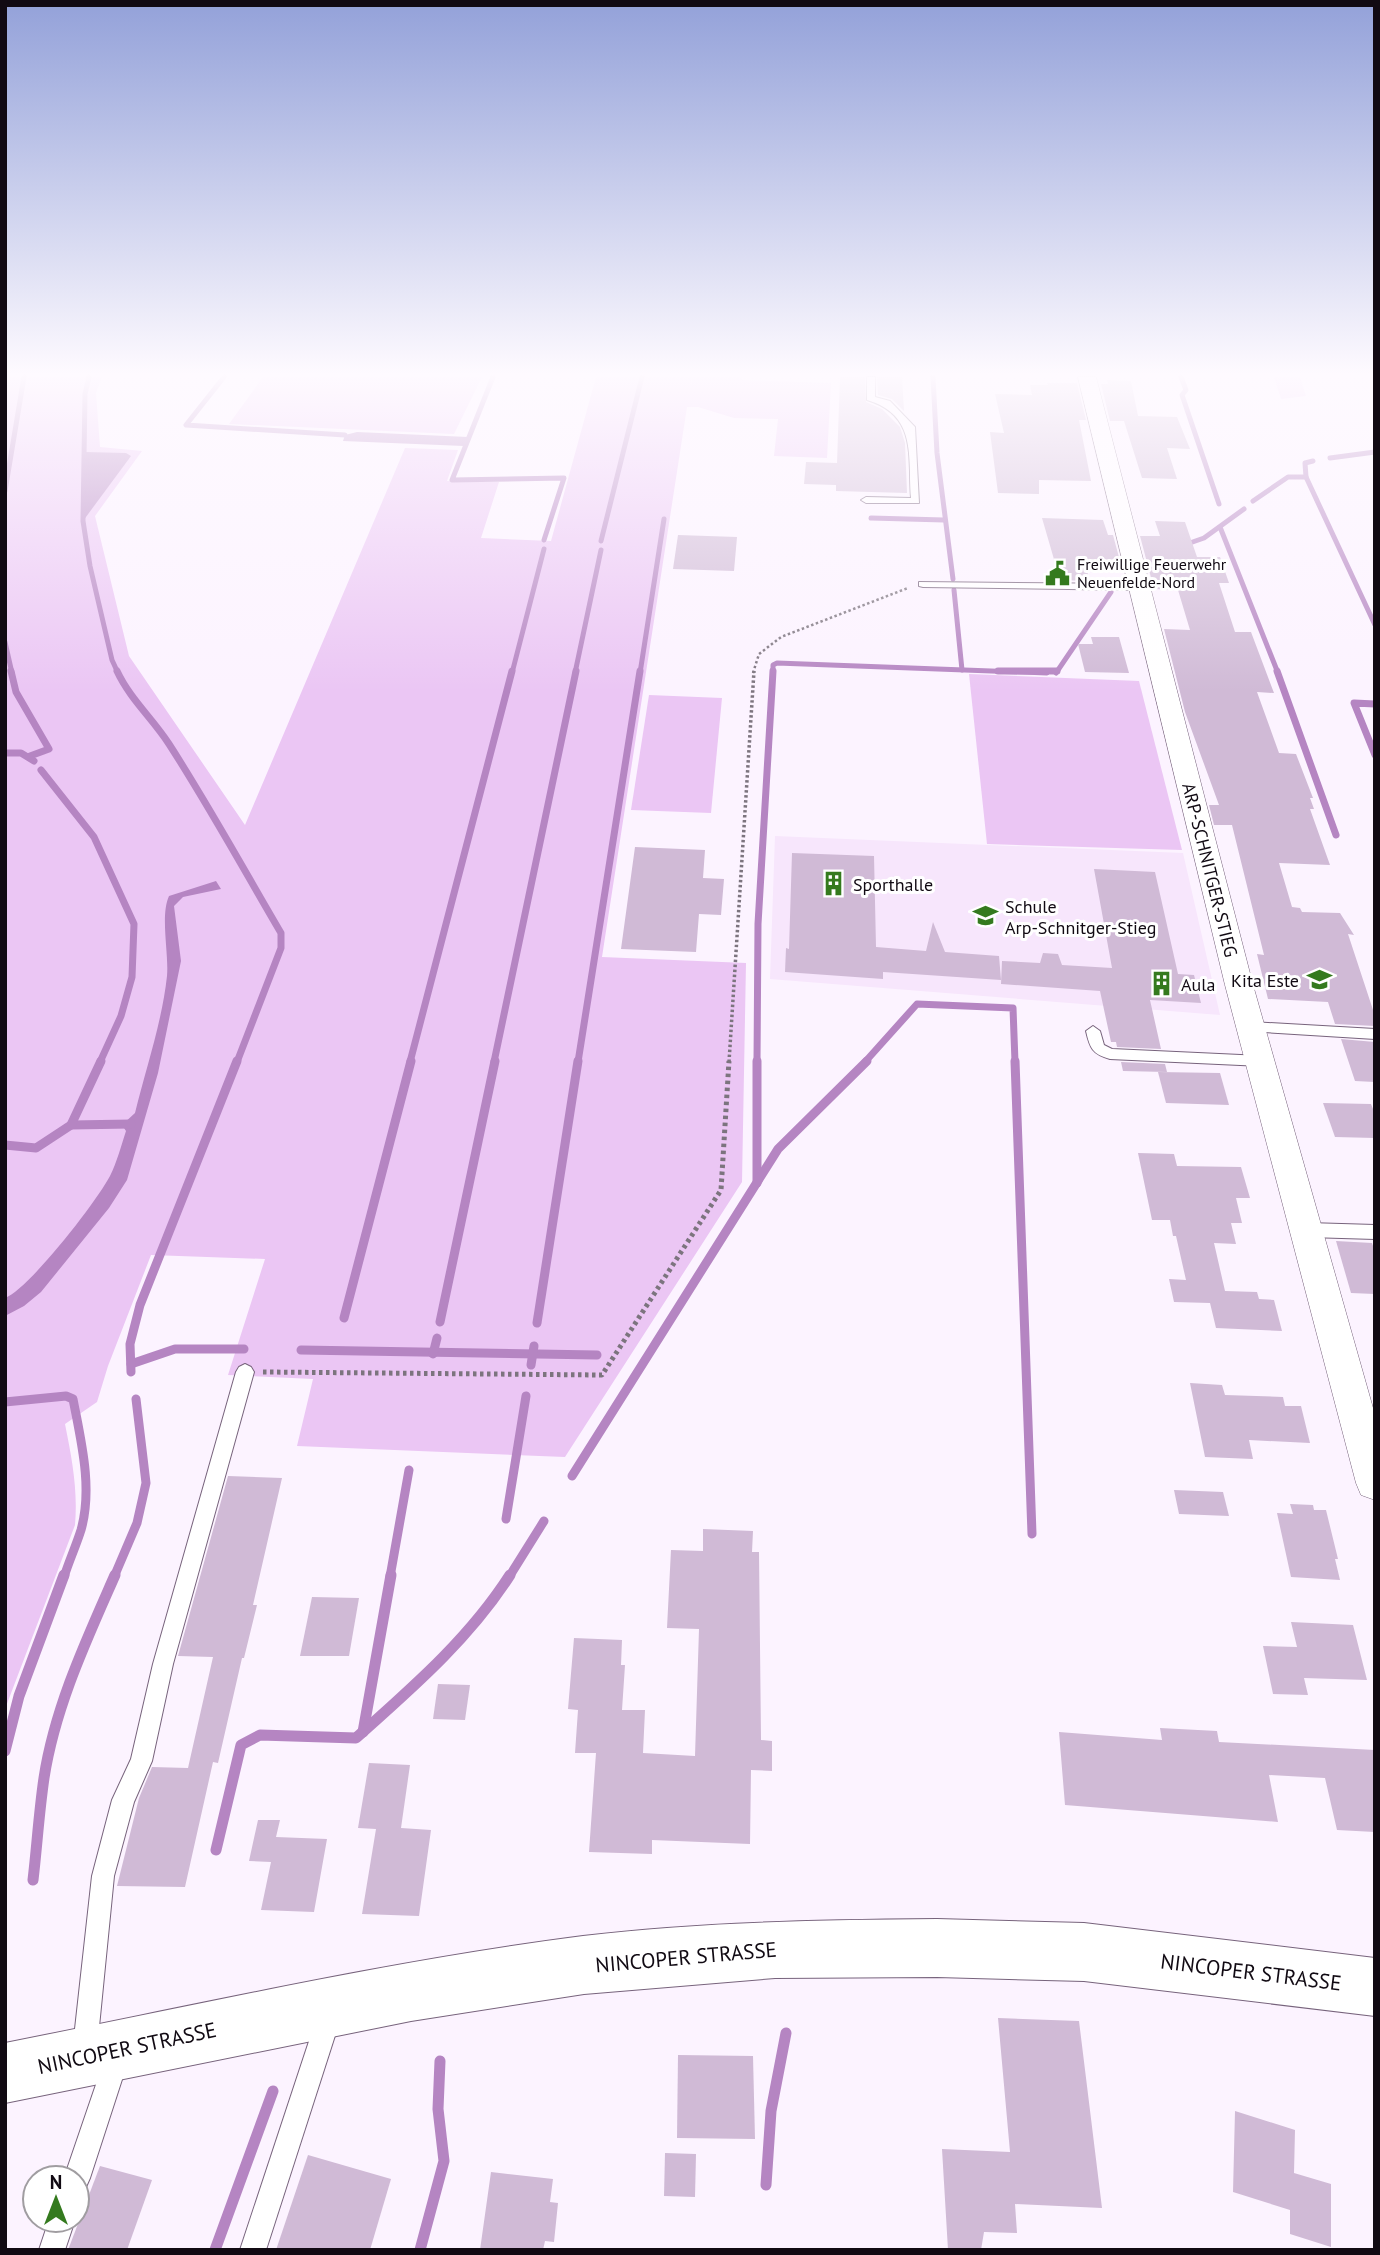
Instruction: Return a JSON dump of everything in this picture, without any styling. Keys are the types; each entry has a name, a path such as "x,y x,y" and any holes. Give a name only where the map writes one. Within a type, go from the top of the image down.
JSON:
{"main road":[{"name":"NINCOPER STRASSE","path":"5,2073 411,1992 584,1965 775,1949 937,1948 1084,1952 1375,1987"}],"street":[{"name":"ARP-SCHNITGER-STIEG","path":"1113,482 1252,1027 1370,1446 1375,1483"}],"lane":[{"path":"866,500 916,501 915,482"},
{"path":"923,584 1138,587"},
{"path":"1252,1027 1375,1034"},
{"path":"1093,1031 1097,1048 1110,1054 1262,1061"},
{"path":"1308,1230 1375,1232"},
{"path":"79,2164 102,2053 103,1875 123,1800 141,1761 163,1664 245,1372"},
{"path":"253,2250 332,2008"}],"path":[{"path":"245,1372 602,1375 721,1190 742,842 754,664 757,656 774,640 786,634 886,595 923,584"}],"shaded area":[{"path":"5,482 119,482 95,516 129,656 245,825 390,482 499,482 481,538 551,541 567,482 675,482 602,957 746,963 742,1182 565,1457 297,1446 313,1379 228,1375 265,1259 151,1255 97,1402 65,1424 75,1487 75,1525 5,1709"},
{"path":"84,482 112,482 83,521"},
{"path":"969,674 1139,681 1182,850 987,844"},
{"path":"649,695 722,698 711,813 631,810"},
{"name":"Schule Arp-Schnitger-Stieg","path":"775,836 1183,853 1220,1015 770,979"},
{"path":"216,881 221,889 183,897 174,906 181,961 158,1073 127,1180 109,1208 41,1292 24,1306 5,1316 5,1298 30,1279 62,1243 103,1188 115,1165 126,1131 122,1125 135,1113 161,1010 167,976 165,914 169,896"}],"building":[{"path":"907,482 907,493 836,491 836,485 804,484"},
{"path":"997,482 1039,482 1039,494 998,493"},
{"path":"1042,518 1103,520 1108,535 1113,535 1120,561 1084,561 1090,581 1060,580"},
{"path":"1155,521 1185,522 1197,557 1220,557 1229,583 1219,583 1235,632 1251,632 1274,693 1257,692 1279,753 1296,754 1313,798 1310,798 1314,809 1310,809 1330,865 1279,863 1292,907 1300,908 1302,912 1340,913 1354,935 1348,934 1375,1016 1375,1026 1335,1024 1328,1002 1268,999 1257,954 1264,955 1232,825 1214,825 1209,805 1219,805 1185,712 1164,629 1190,630 1178,590 1154,589 1140,536 1160,536"},
{"path":"678,535 737,537 734,571 673,569"},
{"path":"1091,637 1119,637 1129,673 1085,672 1078,644 1093,644"},
{"path":"635,847 705,850 703,878 724,879 721,915 699,914 696,952 621,949"},
{"path":"792,853 874,856 876,947 926,951 933,922 945,952 999,956 1001,980 883,972 883,979 785,972 786,948 789,949"},
{"path":"1094,869 1155,872 1178,974 1194,975 1201,1003 1150,1000 1161,1049 1117,1047 1116,1042 1111,1042 1100,991 1001,984 1002,961 1040,963 1043,953 1058,954 1062,965 1112,968"},
{"path":"1341,1039 1375,1042 1375,1082 1355,1081"},
{"path":"1121,1062 1165,1064 1167,1072 1123,1071"},
{"path":"1158,1072 1220,1073 1229,1105 1166,1103"},
{"path":"1323,1103 1371,1104 1375,1114 1375,1138 1335,1137"},
{"path":"1138,1153 1174,1154 1177,1166 1241,1167 1250,1198 1236,1198 1242,1223 1231,1223 1236,1244 1214,1243 1225,1291 1257,1292 1259,1299 1274,1300 1282,1331 1216,1328 1210,1303 1174,1302 1169,1279 1186,1280 1176,1236 1173,1236 1170,1220 1152,1220"},
{"path":"1336,1241 1372,1243 1375,1252 1375,1294 1351,1293"},
{"path":"1190,1383 1222,1385 1225,1395 1283,1397 1285,1406 1301,1406 1310,1443 1249,1440 1253,1459 1205,1457"},
{"path":"228,1476 282,1478 253,1605 257,1605 218,1763 213,1762 185,1887 117,1886 139,1798 152,1767 188,1768 213,1657 178,1656"},
{"path":"1174,1490 1223,1492 1229,1516 1179,1514"},
{"path":"1290,1504 1313,1505 1314,1510 1326,1510 1338,1559 1335,1559 1340,1580 1291,1577 1277,1513 1293,1514"},
{"path":"703,1529 753,1531 752,1552 759,1552 761,1740 772,1741 772,1771 751,1770 750,1844 652,1840 652,1854 589,1852 596,1753 575,1753 578,1710 568,1709 574,1638 622,1640 621,1665 625,1665 622,1710 645,1710 643,1753 695,1756 699,1629 667,1628 671,1550 703,1551"},
{"path":"312,1597 359,1598 349,1656 300,1656"},
{"path":"1291,1622 1353,1625 1367,1680 1304,1678 1308,1695 1273,1694 1263,1646 1297,1647"},
{"path":"438,1684 470,1685 465,1720 433,1719"},
{"path":"1160,1728 1217,1731 1219,1742 1375,1750 1375,1832 1337,1830 1325,1778 1269,1775 1278,1822 1065,1805 1059,1732 1162,1740"},
{"path":"369,1763 410,1765 401,1828 431,1830 419,1916 362,1914 376,1829 358,1828"},
{"path":"258,1820 280,1820 276,1837 327,1839 314,1912 261,1910 271,1862 249,1861"},
{"path":"998,2018 1079,2021 1102,2208 1015,2204 1017,2233 984,2232 981,2250 948,2250 942,2149 1010,2152"},
{"path":"678,2055 753,2056 755,2139 677,2138"},
{"path":"1235,2111 1295,2130 1294,2173 1331,2184 1331,2247 1290,2234 1290,2210 1233,2192"},
{"path":"665,2153 696,2154 695,2197 664,2196"},
{"path":"308,2155 391,2179 370,2250 276,2250"},
{"path":"100,2166 152,2180 127,2250 68,2250 74,2234 91,2234 91,2190"},
{"path":"491,2172 553,2179 550,2202 558,2203 554,2242 545,2241 543,2250 480,2250"}],"waterway":[{"path":"5,491 6,482"},
{"path":"84,482 83,521 90,566 112,660 117,672"},
{"path":"544,540 563,482"},
{"path":"601,541 616,482"},
{"path":"941,482 953,579"},
{"path":"1212,482 1219,504"},
{"path":"1253,501 1280,482"},
{"path":"1308,482 1375,625"},
{"path":"1184,545 1204,538 1244,509"},
{"path":"871,518 944,520"},
{"path":"640,673 664,519"},
{"path":"1220,527 1278,673"},
{"path":"512,673 544,549"},
{"path":"575,673 601,550"},
{"path":"954,590 962,670"},
{"path":"1056,673 1111,592"},
{"path":"5,642 12,673"},
{"path":"773,671 773,665 777,663 962,670"},
{"path":"962,670 1047,673"},
{"path":"11,671 16,692 49,749 30,756"},
{"path":"410,1062 512,671"},
{"path":"494,1062 576,671"},
{"path":"578,1062 640,671"},
{"path":"757,1062 758,924 773,671"},
{"path":"998,671 1057,671"},
{"path":"1277,671 1336,835"},
{"path":"117,672 128,691 184,767 281,933 281,948 237,1062"},
{"path":"1375,704 1354,703 1375,755"},
{"path":"5,753 21,753 34,761"},
{"path":"41,770 94,837 134,924 132,977 121,1016 100,1062"},
{"path":"865,1062 917,1004 1013,1008 1015,1062"},
{"path":"71,1125 101,1061"},
{"path":"131,1372 130,1344 140,1305 237,1061"},
{"path":"344,1318 411,1061"},
{"path":"440,1322 495,1061"},
{"path":"537,1323 578,1061"},
{"path":"757,1182 778,1149 867,1061"},
{"path":"1015,1061 1032,1534"},
{"path":"757,1062 757,1182"},
{"path":"71,1125 131,1124"},
{"path":"5,1145 36,1148 71,1125"},
{"path":"572,1476 757,1182"},
{"path":"433,1352 437,1338"},
{"path":"533,1354 534,1346"},
{"path":"131,1364 175,1349 244,1349"},
{"path":"301,1350 433,1352"},
{"path":"433,1352 533,1354"},
{"path":"531,1365 533,1354"},
{"path":"533,1354 597,1355"},
{"path":"5,1402 66,1396 73,1399 84,1465 86,1498 81,1530 64,1577"},
{"path":"506,1519 526,1396"},
{"path":"114,1577 137,1523 146,1483 136,1399"},
{"path":"390,1577 409,1470"},
{"path":"509,1577 544,1521"},
{"path":"5,1751 19,1696 64,1575"},
{"path":"33,1880 49,1752 73,1675 115,1575"},
{"path":"363,1732 391,1575"},
{"path":"363,1732 458,1642 510,1575"},
{"path":"216,1850 241,1745 260,1735 356,1738 363,1732"},
{"path":"766,2185 771,2111 786,2033"},
{"path":"420,2250 444,2161 438,2109 440,2061"},
{"path":"215,2250 273,2091"}],"place":[{"name":"Freiwillige Feuerwehr Neuenfelde-Nord","path":"1057,573"},
{"name":"Sporthalle","path":"833,884"},
{"name":"Schule Arp-Schnitger-Stieg","path":"985,916"},
{"name":"Kita Este","path":"1319,980"},
{"name":"Aula","path":"1161,984"}]}
